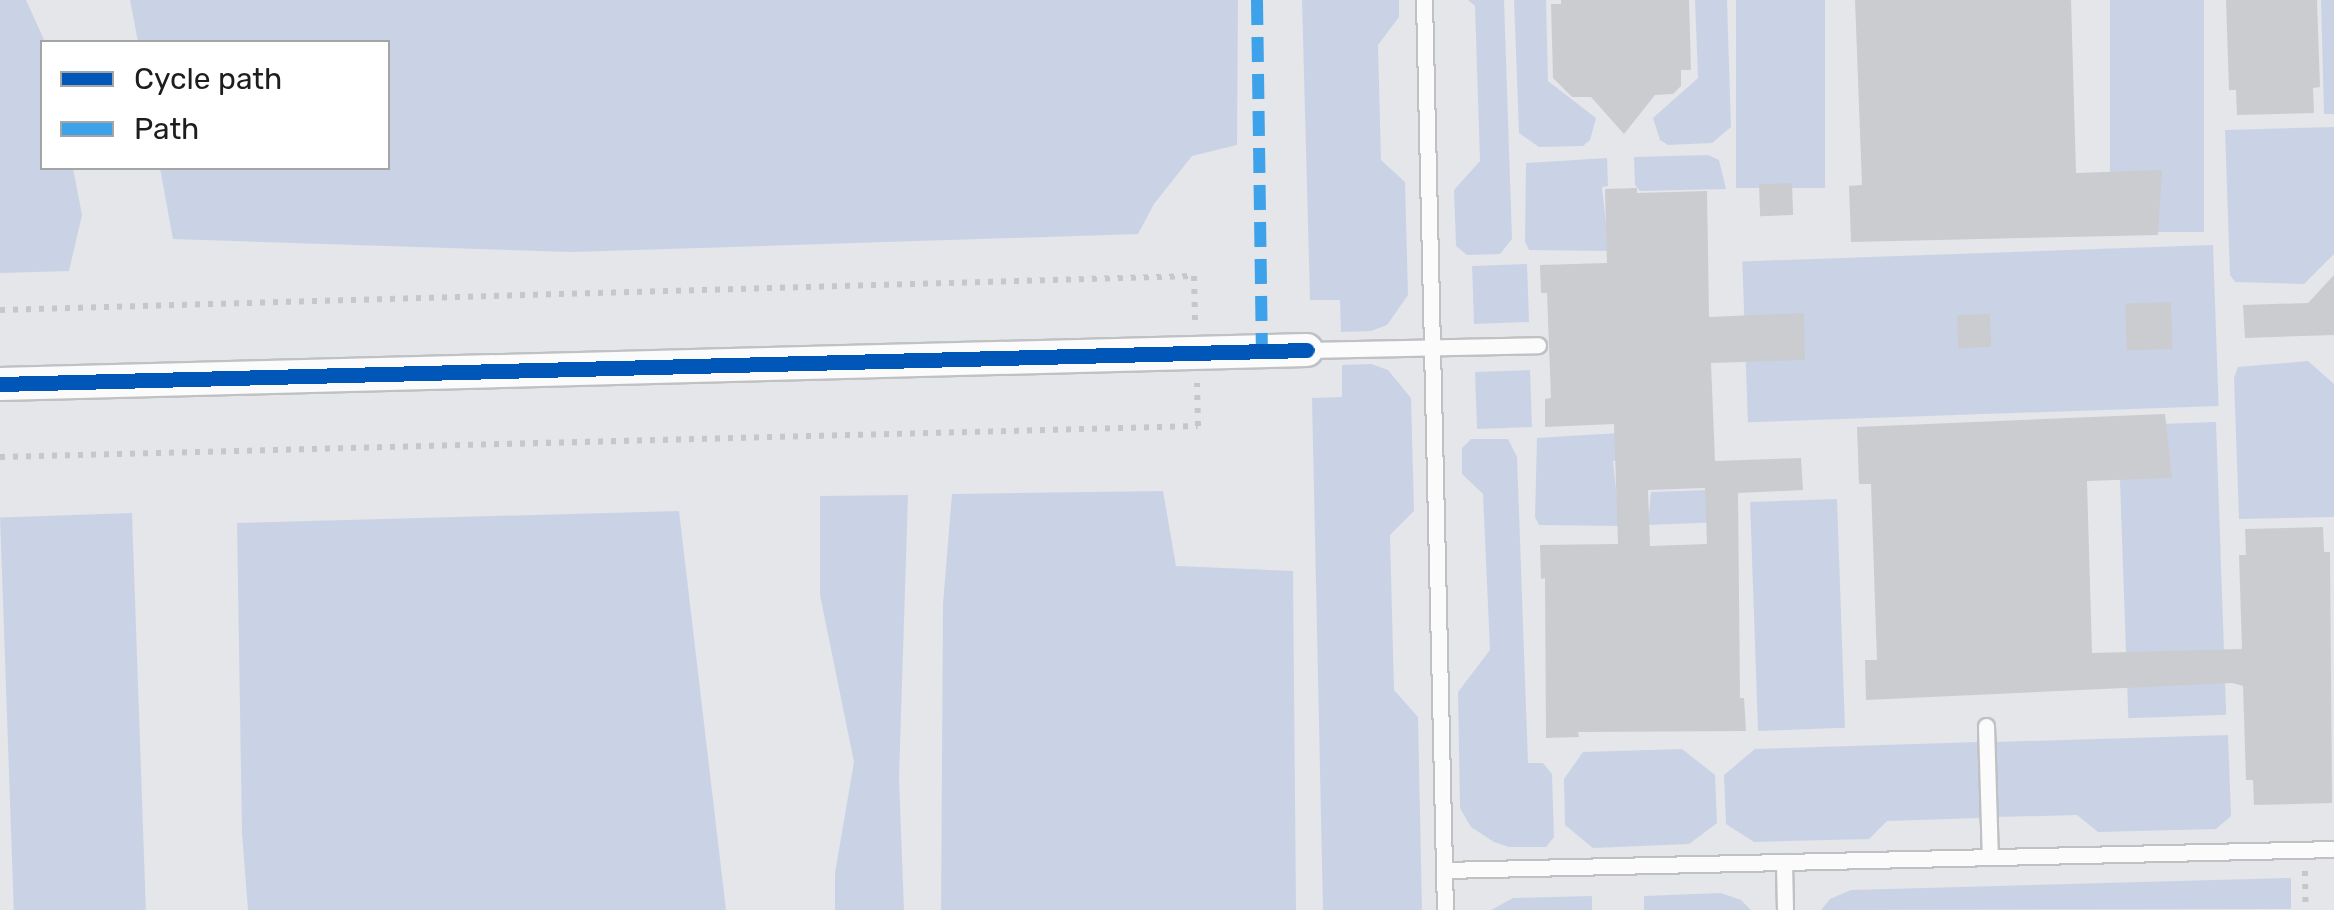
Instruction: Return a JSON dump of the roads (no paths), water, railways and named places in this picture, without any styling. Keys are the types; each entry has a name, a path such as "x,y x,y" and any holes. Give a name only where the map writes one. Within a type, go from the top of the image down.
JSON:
{"street":[{"path":"0,384 1307,350"}],"lane":[{"path":"1424,0 1445,910"},
{"path":"1307,350 1538,346"},
{"path":"1986,726 1990,857"},
{"path":"1444,870 2334,849"},
{"path":"1784,862 1785,910"}]}
